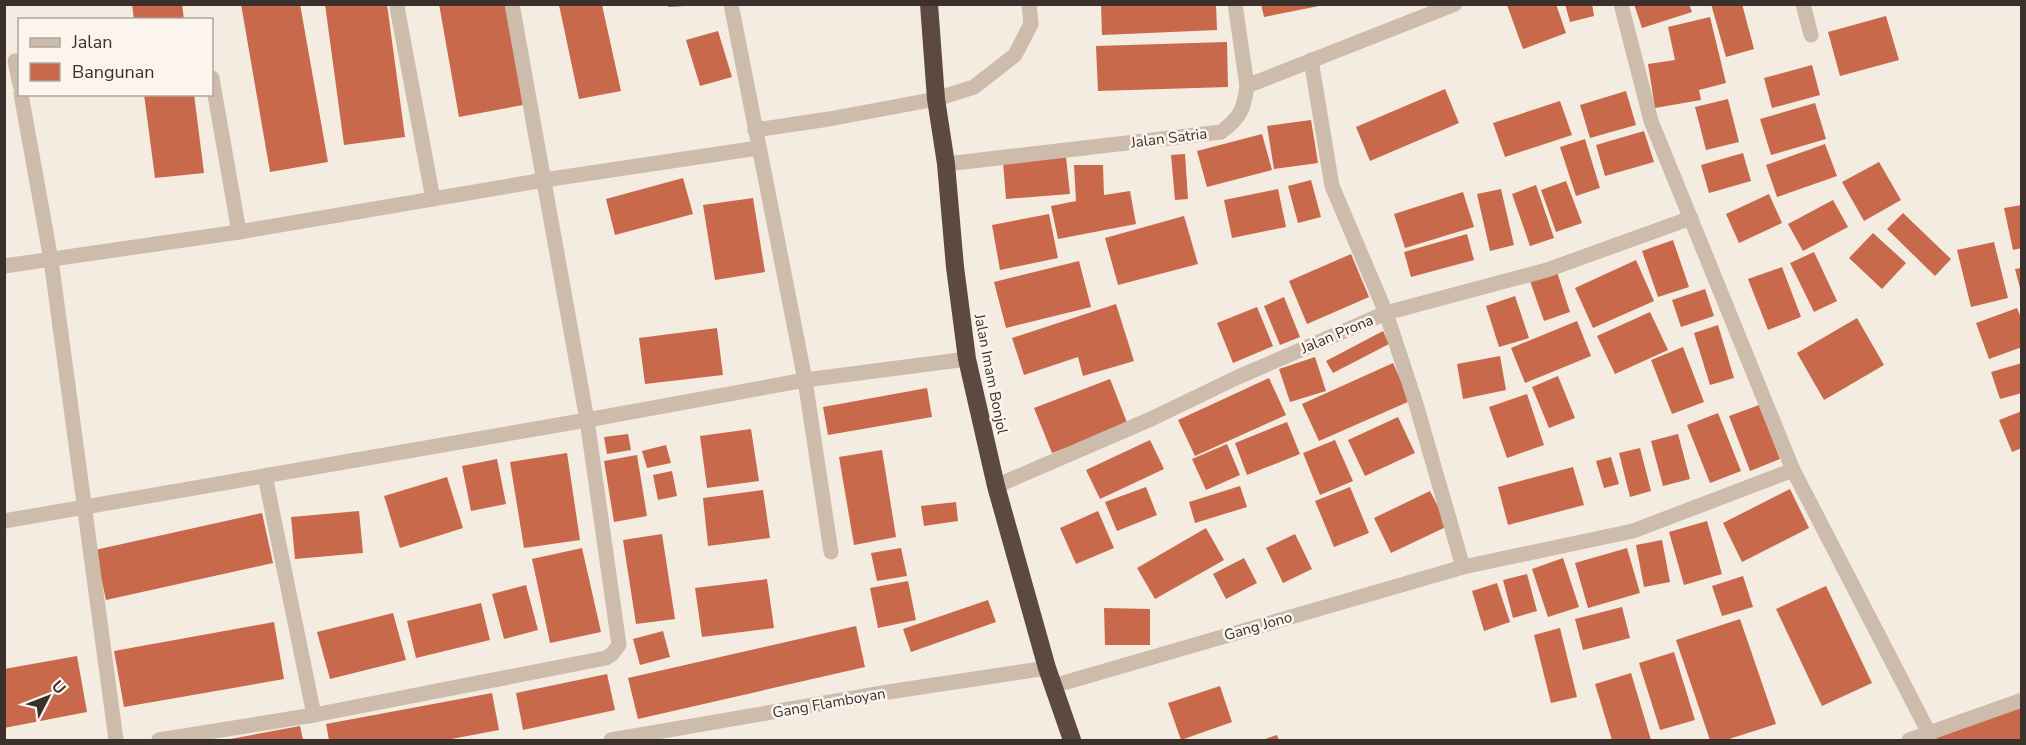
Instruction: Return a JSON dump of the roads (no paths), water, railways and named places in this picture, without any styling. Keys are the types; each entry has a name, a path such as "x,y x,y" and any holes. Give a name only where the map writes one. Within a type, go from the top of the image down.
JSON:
{"highway":[{"name":"Jalan Imam Bonjol","path":"929,4 936,99 946,164 955,267 967,359 996,486 1047,668 1072,741"}],"street":[{"path":"159,741 315,715 606,658 619,645 587,420 512,4"},
{"path":"731,4 805,380 831,552"},
{"path":"755,130 936,99 974,87 1015,56 1031,24 1029,4"},
{"path":"1235,4 1247,86 1455,4"},
{"path":"1621,4 1651,121 1793,470 1929,733"},
{"path":"1803,4 1811,35"},
{"path":"397,7 433,199"},
{"path":"1311,60 1332,186 1386,313 1416,404 1463,567"},
{"path":"15,61 18,75"},
{"path":"213,84 239,232"},
{"name":"Jalan Satria","path":"946,164 1221,132 1236,121 1245,105 1247,86"},
{"path":"21,96 51,260 116,741"},
{"path":"4,266 239,232 544,180 758,148"},
{"name":"Jalan Prona","path":"996,486 1386,313 1547,270 1690,218"},
{"path":"4,521 805,380 967,359"},
{"name":"Gang Jono","path":"1053,686 1463,567 1633,531 1793,470"},
{"path":"265,476 315,715"},
{"name":"Gang Flamboyan","path":"611,741 888,692 1047,668"},
{"path":"1909,741 2022,700"}]}
